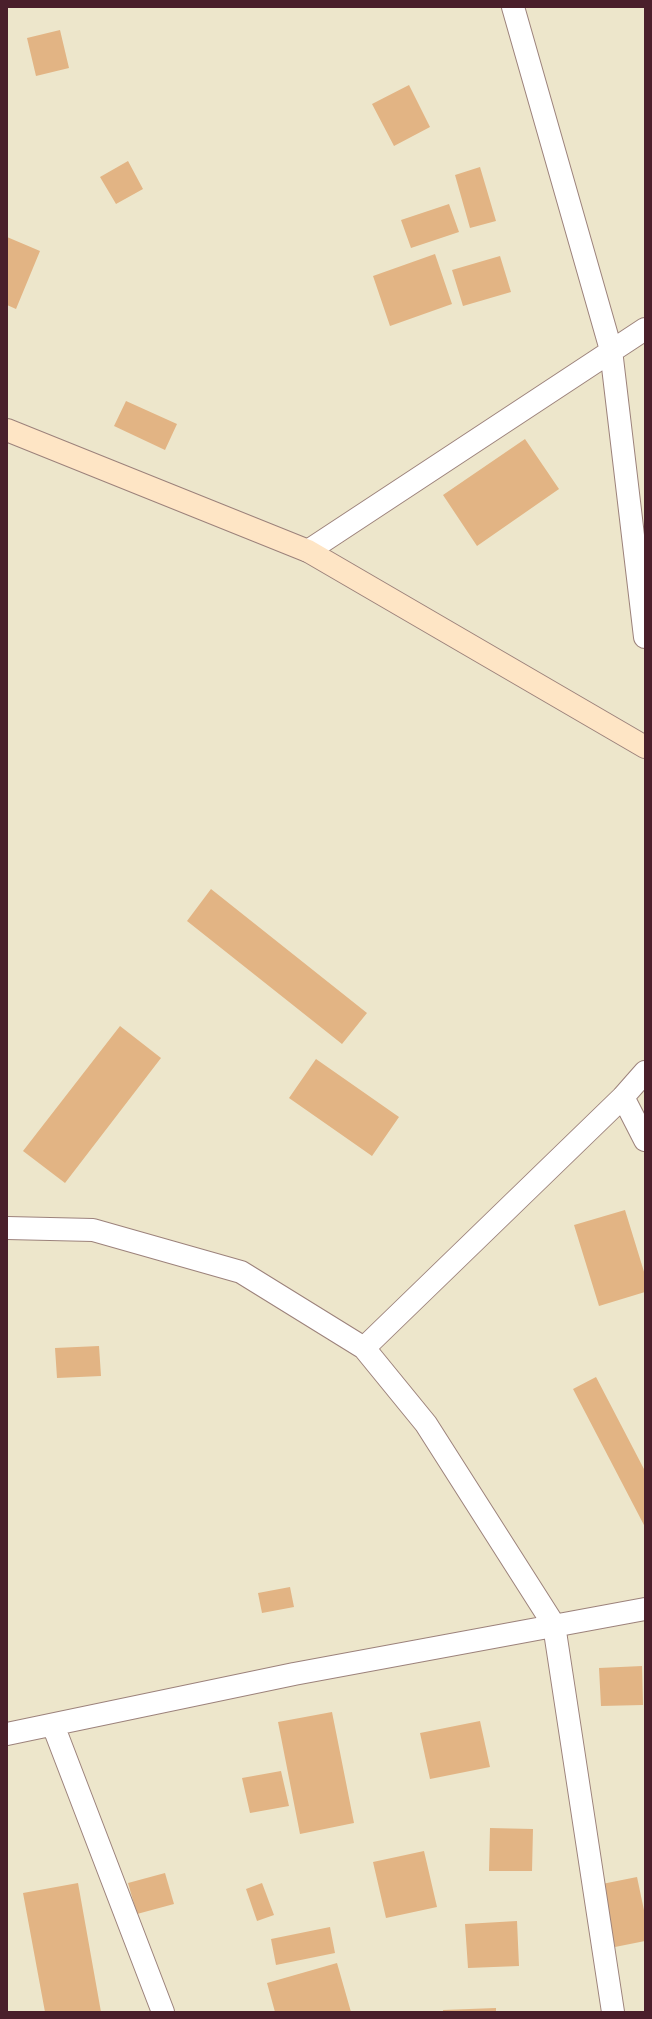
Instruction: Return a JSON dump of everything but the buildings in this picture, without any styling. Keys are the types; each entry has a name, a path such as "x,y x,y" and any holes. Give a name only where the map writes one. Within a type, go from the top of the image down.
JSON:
{"main road":[{"path":"7,430 308,551 645,747"}],"street":[{"path":"513,7 611,350 645,637"},
{"path":"308,551 645,329"},
{"path":"364,1348 623,1097 645,1072"},
{"path":"623,1097 645,1140"},
{"path":"7,1228 93,1230 241,1272 364,1348 426,1424 554,1625 613,2012"},
{"path":"7,1734 294,1674 645,1609"},
{"path":"53,1725 163,2012"}]}
